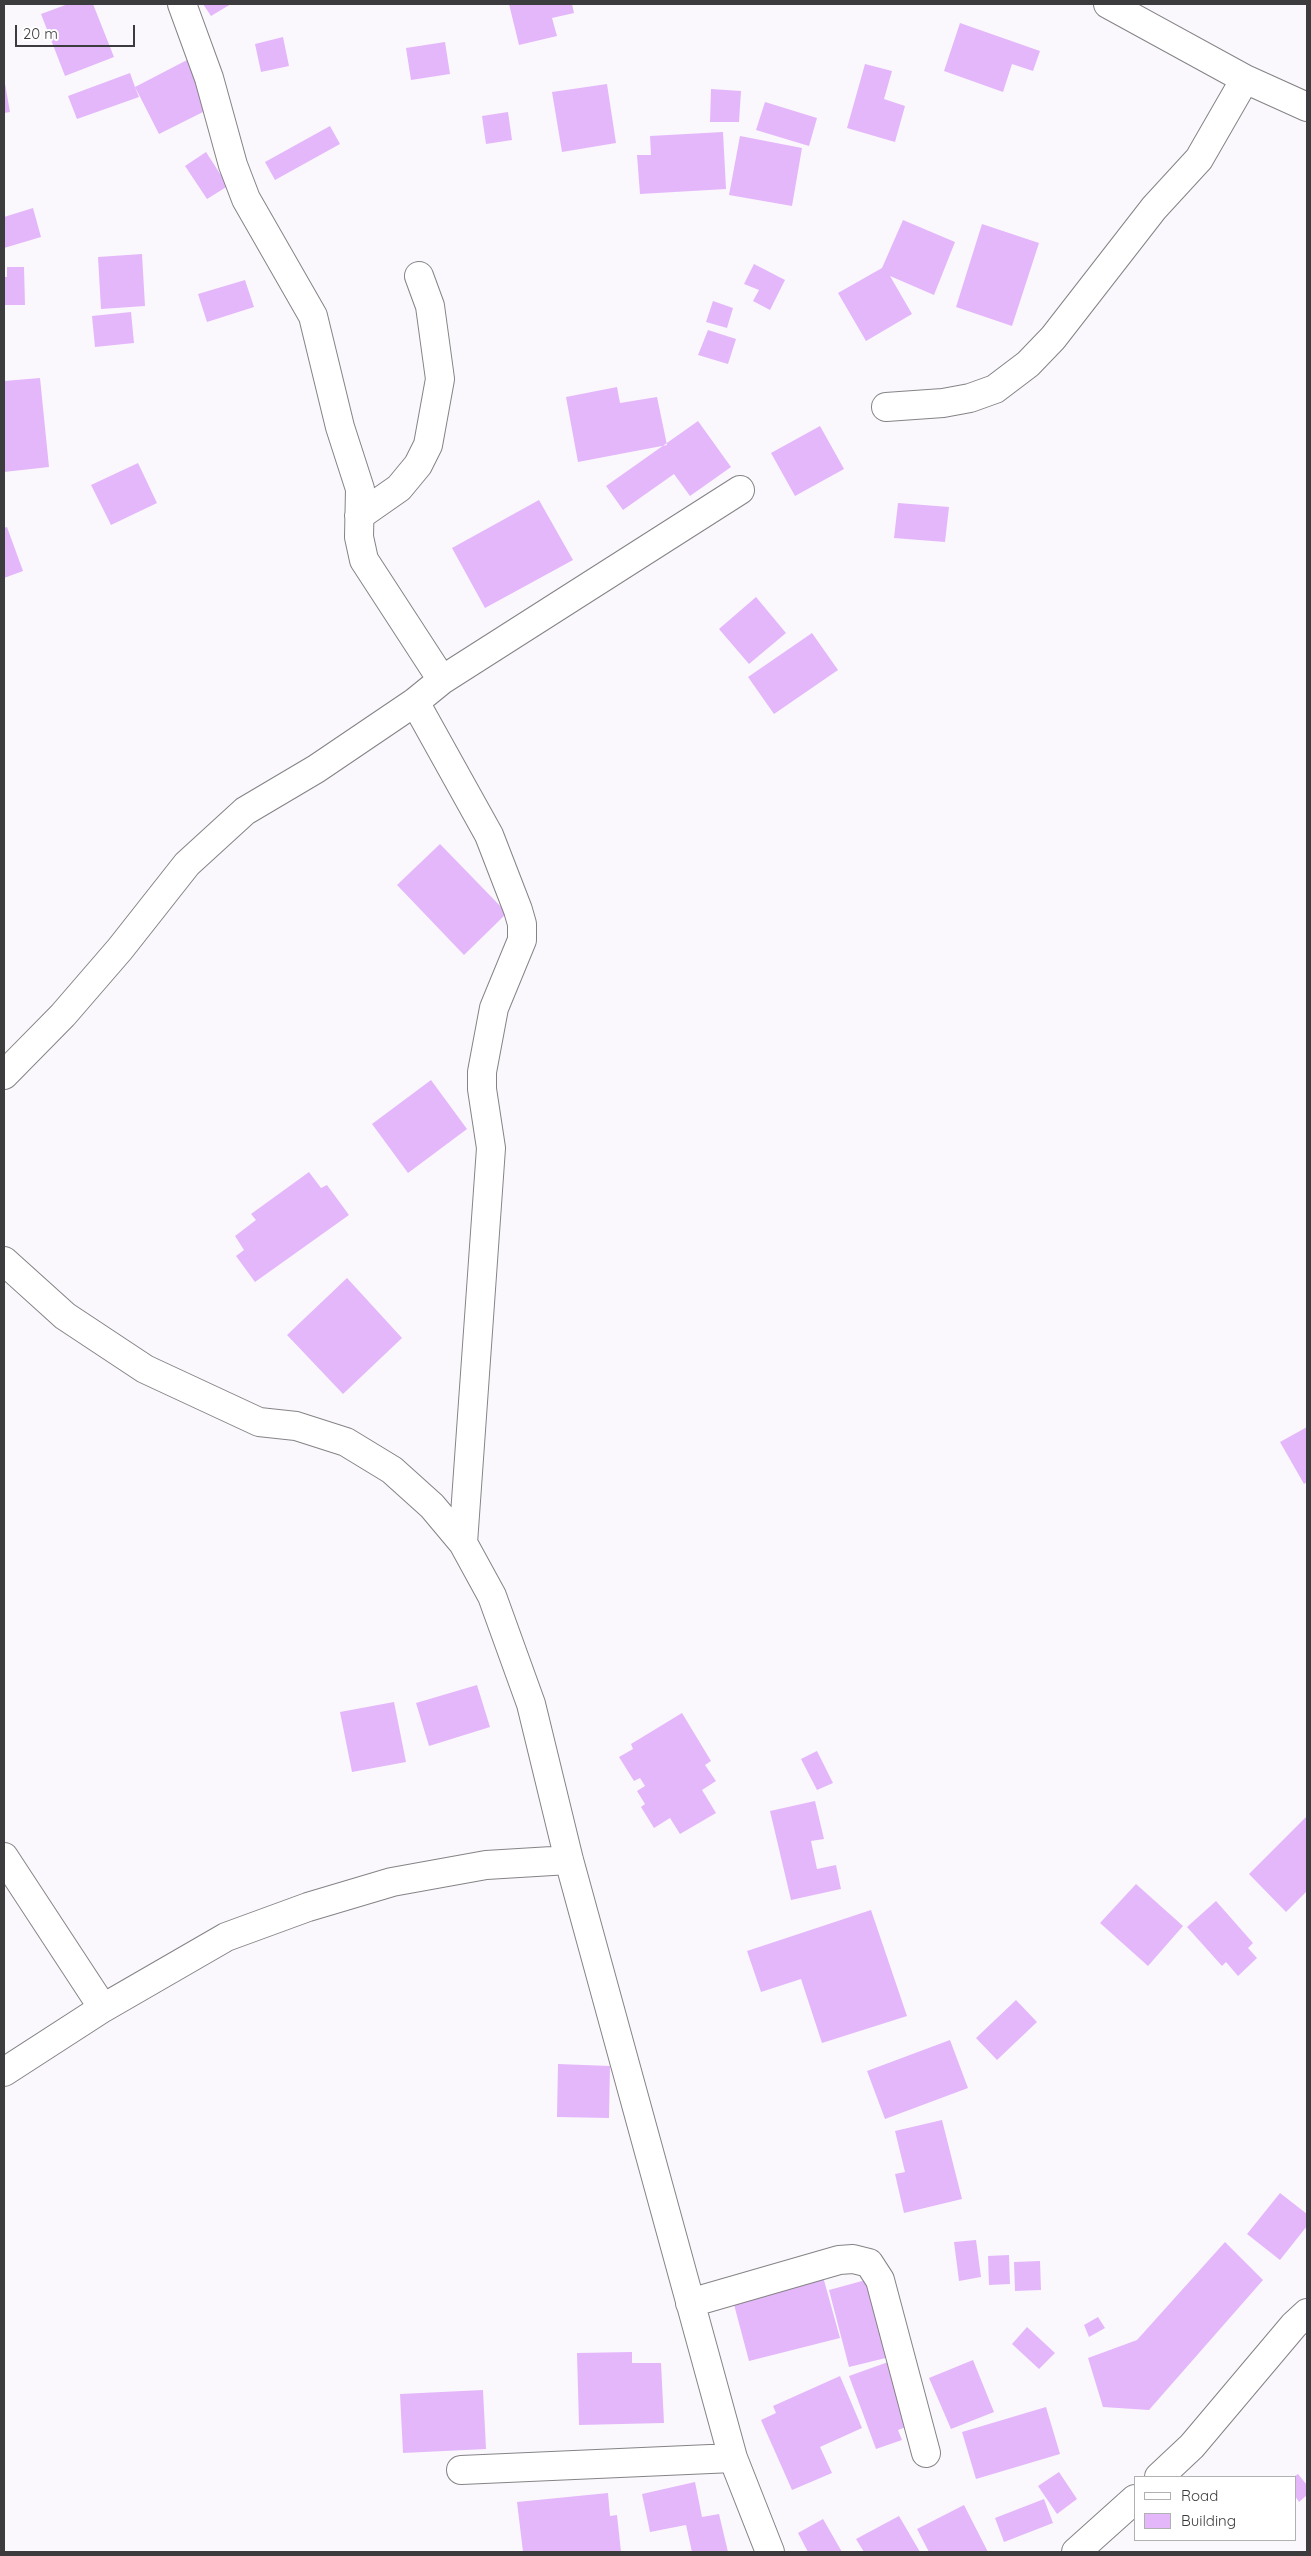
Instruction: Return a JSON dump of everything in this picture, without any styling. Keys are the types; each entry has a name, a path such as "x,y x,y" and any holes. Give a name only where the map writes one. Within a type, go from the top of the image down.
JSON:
{"street":[{"path":"182,4 209,78 233,165 246,199 313,316 340,427 360,488 359,537 364,560 442,680"},
{"path":"1108,4 1244,79 1307,107"},
{"path":"886,407 943,403 970,398 995,389 1028,364 1053,338 1154,208 1199,159 1244,79"},
{"path":"360,516 399,488 418,465 428,445 440,379 430,306 419,276"},
{"path":"4,1075 63,1015 120,950 187,864 245,811 316,769 414,702 442,680 740,490"},
{"path":"414,702 489,835 522,924 522,940 494,1008 482,1072 482,1089 491,1148 463,1543"},
{"path":"4,1261 65,1316 145,1369 259,1422 296,1426 346,1442 392,1470 432,1506 463,1543 492,1596 531,1704 569,1860 733,2458 770,2552"},
{"path":"4,1857 104,2008"},
{"path":"4,2072 104,2008 226,1937 308,1907 392,1882 477,1867 569,1860"},
{"path":"690,2303 839,2260 853,2259 869,2263 880,2280 926,2453"},
{"path":"1159,2476 1192,2446 1294,2325 1307,2313"},
{"path":"461,2470 733,2458"},
{"path":"1076,2552 1134,2500"}],"building":[{"path":"68,4 93,4 114,57 65,76 41,14"},
{"path":"203,4 231,4 211,16"},
{"path":"509,4 572,4 574,13 552,18 557,36 519,45"},
{"path":"960,23 1040,51 1033,71 1012,64 1003,92 944,71"},
{"path":"283,37 289,66 261,72 255,44"},
{"path":"445,42 450,74 411,80 406,48"},
{"path":"187,60 211,108 159,134 135,87"},
{"path":"865,64 892,71 884,99 905,106 895,142 847,128"},
{"path":"130,73 139,97 77,119 68,96"},
{"path":"4,78 10,112 4,113"},
{"path":"607,84 616,143 562,152 552,92"},
{"path":"711,89 741,91 739,122 710,122"},
{"path":"765,102 817,118 809,146 756,130"},
{"path":"508,112 512,140 486,144 482,116"},
{"path":"330,126 340,144 275,180 265,162"},
{"path":"723,132 726,189 640,194 637,155 651,155 650,136"},
{"path":"740,136 802,148 792,206 729,195"},
{"path":"206,152 228,186 207,199 185,166"},
{"path":"33,208 41,237 4,248 4,217"},
{"path":"903,220 955,242 934,295 890,276 912,314 866,341 838,293 882,268"},
{"path":"982,224 1039,243 1012,326 956,307"},
{"path":"142,254 145,306 101,309 98,257"},
{"path":"754,264 785,280 770,310 753,301 759,290 744,284"},
{"path":"7,267 24,267 25,305 4,305 4,277 7,277"},
{"path":"245,280 254,307 207,322 198,294"},
{"path":"713,301 733,308 727,328 706,322"},
{"path":"131,312 134,343 95,347 92,316"},
{"path":"708,330 736,339 728,364 698,355"},
{"path":"40,378 49,467 4,472 4,381"},
{"path":"617,387 620,403 657,397 667,445 578,462 566,397"},
{"path":"698,421 731,467 690,496 674,474 623,510 606,486"},
{"path":"820,426 844,469 795,496 771,453"},
{"path":"138,463 157,503 111,525 91,485"},
{"path":"539,500 573,560 485,608 452,548"},
{"path":"898,503 949,507 945,542 894,538"},
{"path":"7,527 23,571 4,578 4,528"},
{"path":"756,597 786,633 749,664 719,629"},
{"path":"812,633 838,670 774,714 748,677"},
{"path":"440,844 507,913 464,955 397,885"},
{"path":"431,1080 467,1129 408,1173 372,1124"},
{"path":"309,1172 321,1188 327,1185 349,1215 255,1282 236,1256 244,1250 235,1236 256,1220 251,1214"},
{"path":"347,1278 402,1338 343,1394 287,1335"},
{"path":"1307,1427 1307,1482 1304,1484 1280,1442"},
{"path":"477,1685 490,1727 429,1746 416,1703"},
{"path":"394,1702 406,1762 352,1772 340,1712"},
{"path":"682,1713 711,1761 705,1765 716,1781 702,1790 716,1813 680,1834 670,1818 654,1828 641,1807 645,1804 637,1791 645,1786 640,1778 634,1781 619,1757 633,1749 631,1744"},
{"path":"817,1751 833,1783 817,1790 801,1759"},
{"path":"815,1801 824,1839 811,1841 817,1869 836,1865 841,1889 791,1900 770,1811"},
{"path":"1307,1816 1307,1891 1286,1912 1249,1874"},
{"path":"1136,1884 1183,1926 1148,1966 1100,1923"},
{"path":"1216,1901 1253,1943 1248,1948 1257,1958 1238,1976 1226,1962 1222,1966 1187,1927"},
{"path":"871,1910 907,2016 822,2043 801,1979 761,1992 747,1951"},
{"path":"1016,2000 1037,2022 997,2060 976,2038"},
{"path":"950,2040 968,2088 885,2119 867,2071"},
{"path":"558,2064 610,2066 609,2118 557,2117"},
{"path":"942,2120 962,2199 904,2213 895,2174 905,2172 895,2131"},
{"path":"1280,2193 1307,2214 1307,2226 1280,2260 1247,2234"},
{"path":"976,2240 981,2277 959,2281 954,2242"},
{"path":"1225,2242 1263,2280 1149,2410 1103,2407 1088,2358 1137,2340"},
{"path":"1009,2255 1010,2284 989,2285 988,2256"},
{"path":"1040,2261 1041,2290 1015,2291 1014,2262"},
{"path":"822,2273 840,2338 749,2361 732,2297"},
{"path":"873,2278 894,2356 849,2367 829,2290"},
{"path":"1098,2317 1105,2328 1089,2337 1084,2325"},
{"path":"1027,2327 1055,2353 1039,2369 1012,2344"},
{"path":"632,2352 632,2363 661,2363 664,2423 579,2425 577,2353"},
{"path":"973,2360 994,2412 951,2429 929,2378"},
{"path":"891,2361 914,2424 898,2430 902,2440 876,2449 849,2376"},
{"path":"840,2376 862,2428 820,2447 832,2473 792,2490 761,2420 776,2413 773,2406"},
{"path":"483,2390 486,2449 403,2453 400,2394"},
{"path":"1046,2407 1060,2454 976,2479 962,2432"},
{"path":"1059,2472 1077,2499 1057,2514 1038,2486"},
{"path":"1298,2474 1307,2485 1307,2495 1299,2502 1296,2498 1295,2476"},
{"path":"695,2482 702,2517 719,2514 728,2552 692,2552 686,2525 650,2532 642,2494"},
{"path":"608,2493 610,2516 617,2515 621,2552 523,2552 517,2502"},
{"path":"1044,2499 1053,2523 1004,2542 995,2518"},
{"path":"964,2505 988,2552 929,2552 917,2529"},
{"path":"899,2516 920,2552 864,2552 856,2539"},
{"path":"823,2519 842,2552 808,2552 798,2533"}]}
